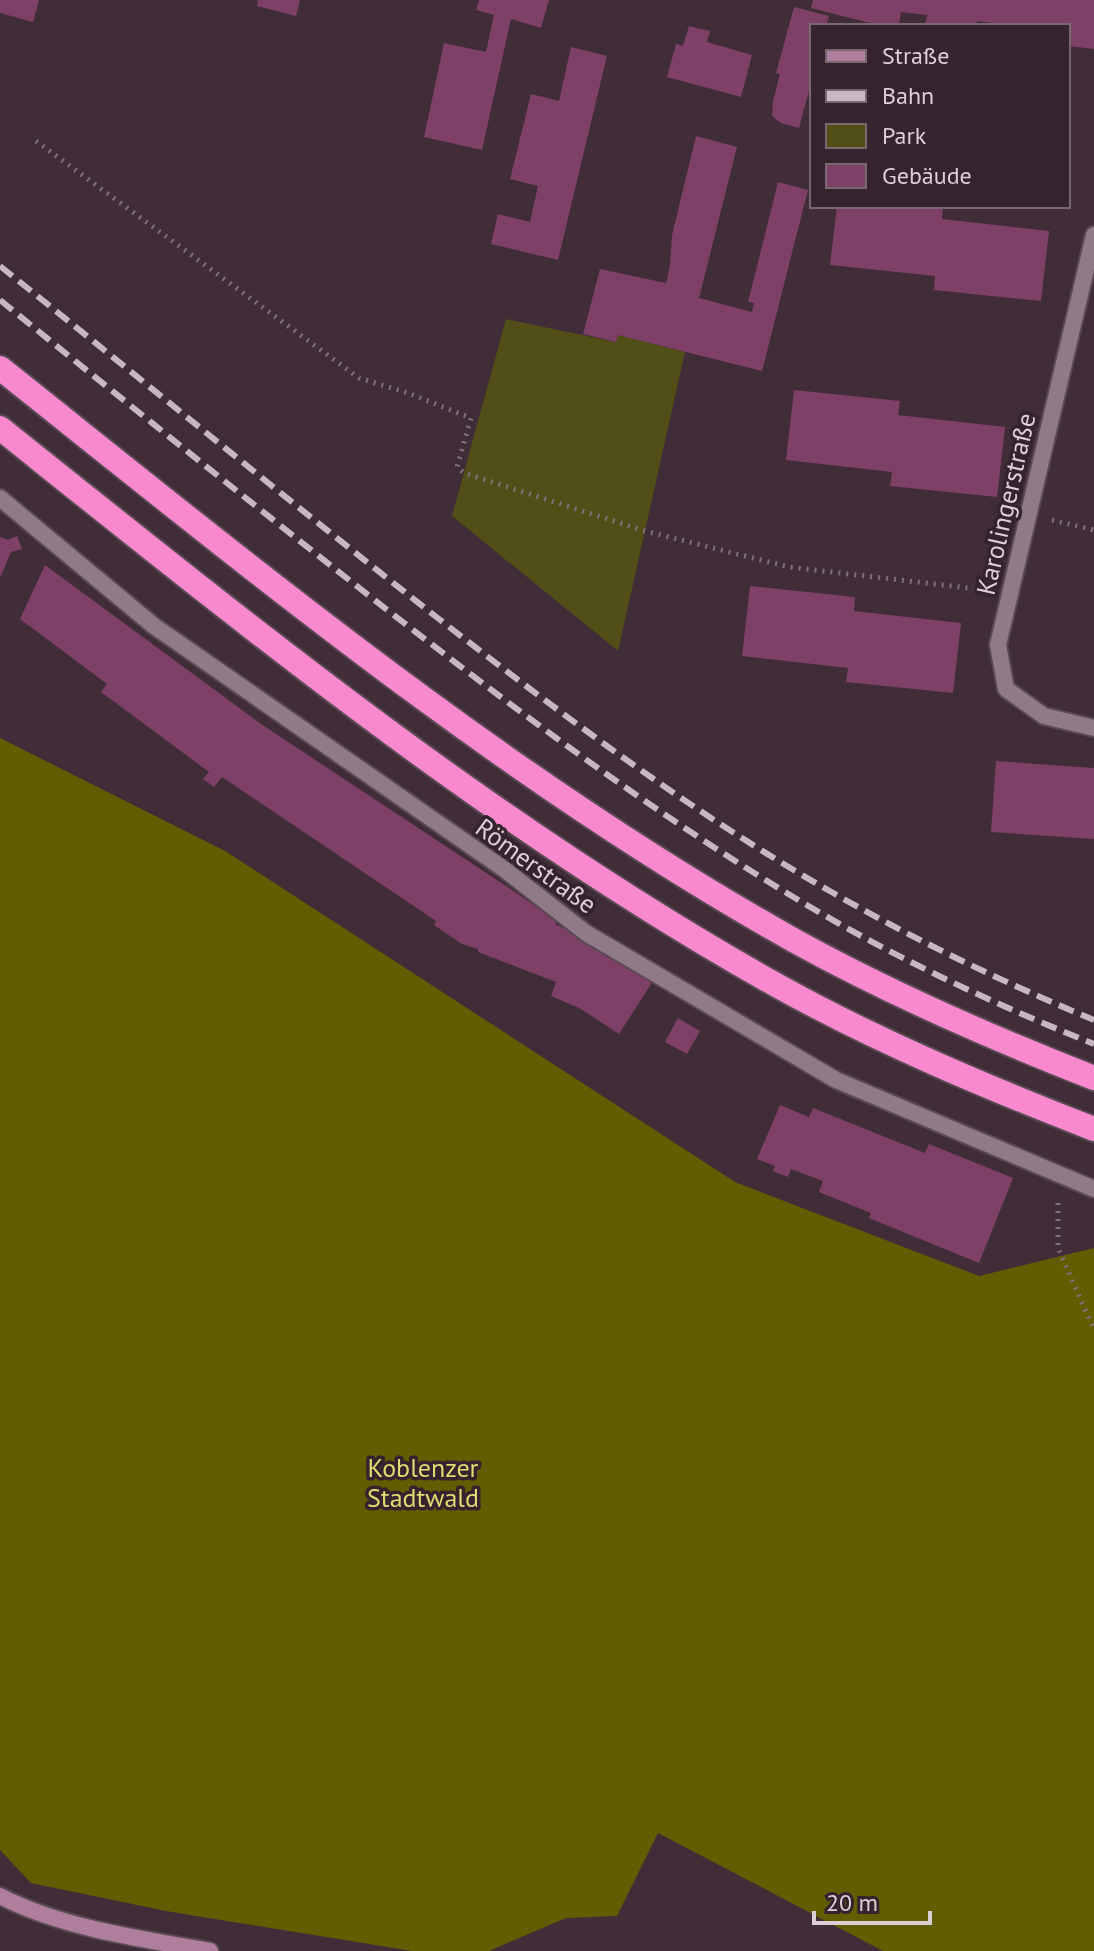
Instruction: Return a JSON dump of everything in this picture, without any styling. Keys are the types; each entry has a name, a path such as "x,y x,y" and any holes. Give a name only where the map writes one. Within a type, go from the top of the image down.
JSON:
{"highway":[{"path":"0,368 250,567 410,689 568,801 796,941 909,999 1094,1078"},
{"path":"0,428 221,605 386,730 537,837 671,923 779,986 875,1036 992,1090 1094,1129"}],"street":[{"name":"Karolingerstraße","path":"1094,235 998,645 1006,689 1044,716 1094,728"},
{"name":"Römerstraße","path":"0,498 154,626 504,869 586,933 836,1080 1094,1189"},
{"path":"0,1896 25,1909 134,1938 210,1951"}],"path":[{"path":"36,141 359,378 471,418 457,467 464,473 645,531 789,567 1010,593"},
{"path":"1028,514 1094,530"},
{"path":"1058,1174 1058,1248 1094,1330"}],"green space":[{"path":"506,319 616,342 618,335 685,352 618,651 452,516"},
{"name":"Koblenzer Stadtwald","path":"0,738 225,851 735,1182 979,1276 1094,1248 1094,1951 883,1951 658,1833 617,1916 566,1918 489,1951 412,1951 166,1911 31,1883 0,1850"}],"building":[{"path":"0,0 39,0 33,22 0,13"},
{"path":"258,0 300,0 296,16 257,6"},
{"path":"479,0 549,0 541,28 511,19 482,150 424,137 444,43 486,52 494,15 476,10"},
{"path":"813,0 1094,0 1094,49 1070,46 1070,24 977,21 976,24 925,24 927,15 901,12 899,24 870,23 811,8"},
{"path":"794,7 829,16 827,24 810,24 810,87 799,128 781,123 772,116 780,74 776,73"},
{"path":"689,26 710,31 707,42 752,55 741,97 667,77 676,44 683,46"},
{"path":"571,47 607,56 558,260 491,244 498,214 530,222 538,186 510,179 531,94 559,101"},
{"path":"696,136 737,147 699,298 752,312 754,303 748,302 778,182 808,190 762,371 618,335 616,342 583,334 600,269 666,283 672,235"},
{"path":"837,208 943,208 942,219 1049,231 1041,301 934,290 935,276 830,265"},
{"path":"794,390 900,401 898,415 1005,427 997,497 890,486 892,472 786,460"},
{"path":"17,536 22,549 11,552 0,578 0,537 8,540"},
{"path":"45,565 261,724 509,888 557,921 555,924 594,941 653,981 619,1034 581,1009 551,996 556,982 462,944 434,925 436,921 222,777 214,787 203,779 209,772 101,692 107,684 20,619"},
{"path":"750,586 855,597 854,611 961,623 953,693 846,682 848,668 742,656"},
{"path":"996,761 1094,768 1094,839 991,832"},
{"path":"678,1018 700,1031 687,1054 665,1042"},
{"path":"780,1105 809,1117 813,1108 925,1153 929,1144 1013,1178 979,1263 869,1218 871,1213 819,1192 823,1181 791,1169 788,1177 773,1171 775,1166 757,1159"}],"railway":[{"path":"0,266 439,619 681,798 783,864 898,929 1094,1020"},
{"path":"0,300 386,609 543,729 650,805 761,877 884,948 988,999 1094,1044"}]}
